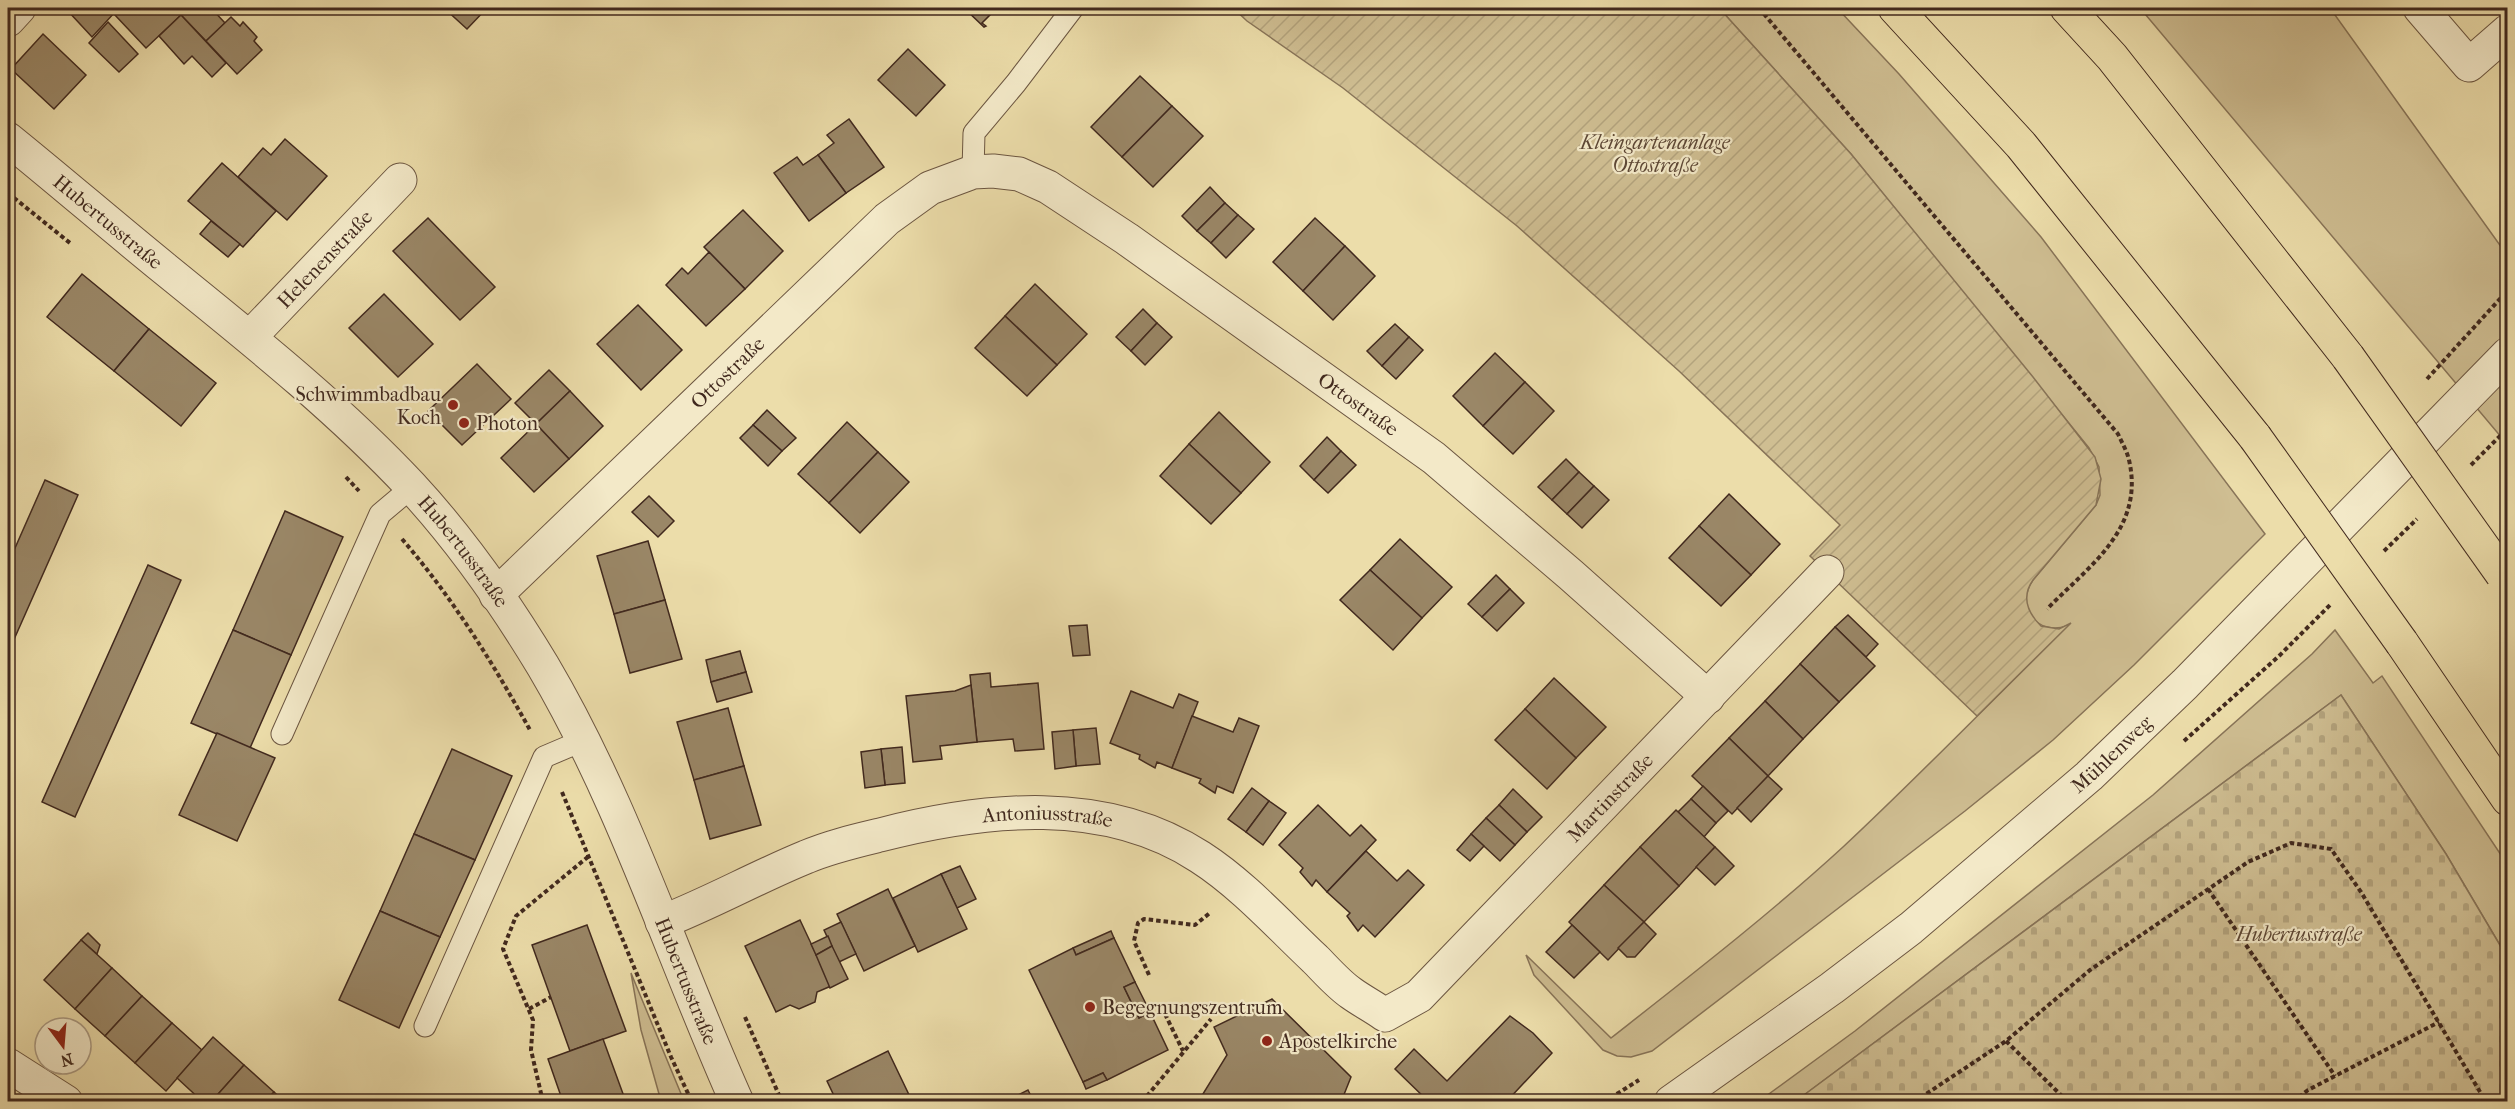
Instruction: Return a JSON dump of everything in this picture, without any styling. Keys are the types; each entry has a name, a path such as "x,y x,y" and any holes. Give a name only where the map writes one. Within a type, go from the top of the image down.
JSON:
{"highway":[{"path":"1895,8 2021,145 2255,437 2402,643 2508,799"},
{"path":"2067,8 2112,57 2348,357 2505,578"}],"street":[{"path":"8,20 19,8"},
{"path":"2420,8 2469,65 2508,31"},
{"name":"Hubertusstraße","path":"8,139 250,336 348,423 412,487 467,553 544,668 584,740 620,820 698,1014 737,1101"},
{"name":"Ottostraße","path":"496,595 887,219 930,188 974,172 993,171 1019,174 1048,187 1127,239 1434,458 1571,574 1708,697"},
{"name":"Helenenstraße","path":"250,336 400,180"},
{"name":"Mühlenweg","path":"1675,1100 1832,988 1911,928 2089,776 2193,676 2508,354"},
{"name":"Martinstraße","path":"1385,1015 1419,996 1827,572"},
{"name":"Antoniusstraße","path":"662,922 699,908 808,856 914,826 1001,814 1077,814 1136,827 1164,837 1200,857 1234,884 1349,992 1385,1015"},
{"path":"8,1065 66,1101"}],"lane":[{"path":"974,172 974,133 1016,83 1073,8"},
{"path":"282,734 380,514 412,487"},
{"path":"424,1026 544,757 584,740"}],"path":[{"path":"1759,8 2118,435 2129,459 2132,484 2127,516 2120,532 2109,546 2047,609"},
{"path":"8,194 71,244"},
{"path":"2421,385 2508,290"},
{"path":"339,470 405,543 465,622 502,680 568,805 671,1057 692,1101"},
{"path":"1914,1101 2006,1041 2090,970 2208,889 2248,862 2291,843 2331,849 2361,892 2486,1101"},
{"path":"543,1101 531,1050 532,1020 503,949 516,916 589,856"},
{"path":"1149,975 1134,941 1138,923 1144,919 1195,925 1206,918 1234,884"},
{"path":"2208,889 2335,1076"},
{"path":"529,1009 551,997"},
{"path":"1164,1014 1183,1051"},
{"path":"1142,1101 1211,1019"},
{"path":"2293,1101 2308,1090 2439,1022"},
{"path":"2006,1041 2067,1101"},
{"path":"1604,1101 1646,1076"}],"green space":[{"name":"Kleingartenanlage Ottostraße","path":"1233,8 1719,8 1851,154 2033,377 2095,457 2101,479 2096,505 2033,580 2027,593 2030,610 2041,626 2059,629 2071,623 1977,716 1810,556 1840,525 1679,371 1517,226 1343,88 1247,21"},
{"path":"1719,8 1837,8 1899,74 2041,237 2265,534 2134,665 2053,740 1965,811 1652,1051 1631,1057 1617,1056 1603,1050 1534,975 1526,955 1611,1038 1700,968 1843,847 2067,626 2046,627 2038,623 2027,609 2028,590 2033,580 2096,505 2100,495 2099,467 2089,448 1851,154"},
{"path":"2140,8 2330,8 2507,255 2507,444"},
{"path":"2335,630 2373,683 2382,676 2507,864 2507,957 2446,854 2341,695 1796,1101 1758,1102 1855,1031 2153,795 2312,654"},
{"name":"Hubertusstraße","path":"2341,695 2446,854 2507,957 2507,1101 1796,1101"},
{"path":"631,973 684,1101 661,1101 641,1030"}],"building":[{"path":"72,8 114,8 117,10 92,37 68,11"},
{"path":"120,8 173,8 181,15 146,48 114,14"},
{"path":"173,8 189,8 181,15"},
{"path":"189,8 211,8 225,23 206,41 181,15"},
{"path":"444,8 487,8 467,29"},
{"path":"964,8 997,8 982,23 986,26 984,27"},
{"path":"181,15 226,63 212,77 192,56 184,64 159,36"},
{"path":"231,17 240,26 243,22 257,37 254,41 262,50 237,74 206,41"},
{"path":"108,22 138,54 119,72 89,43"},
{"path":"43,34 86,75 54,109 11,69"},
{"path":"908,49 945,85 916,116 878,80"},
{"path":"1140,76 1172,106 1122,157 1091,127"},
{"path":"1172,106 1203,136 1153,187 1122,157"},
{"path":"849,119 884,167 846,193 818,155 834,143 827,135"},
{"path":"285,139 327,176 287,220 238,177 263,148 271,155"},
{"path":"818,155 846,193 809,221 774,173 797,157 803,165"},
{"path":"222,163 276,211 243,247 188,201"},
{"path":"1210,187 1225,203 1197,231 1182,216"},
{"path":"1225,203 1238,215 1211,243 1197,231"},
{"path":"743,210 783,251 745,289 704,247"},
{"path":"1238,215 1254,229 1226,258 1211,243"},
{"path":"428,218 495,287 460,320 393,251"},
{"path":"1315,218 1345,246 1303,291 1273,262"},
{"path":"211,221 240,244 228,257 200,234"},
{"path":"1345,246 1375,276 1333,320 1303,291"},
{"path":"709,252 745,289 706,326 666,285 682,268 688,274"},
{"path":"82,274 149,329 114,371 47,317"},
{"path":"1035,284 1087,334 1057,365 1005,316"},
{"path":"384,294 433,344 398,377 349,328"},
{"path":"638,305 682,350 641,390 597,344"},
{"path":"1143,309 1157,323 1131,351 1116,337"},
{"path":"1005,316 1057,365 1027,396 975,348"},
{"path":"1157,323 1172,337 1145,365 1131,351"},
{"path":"1395,324 1409,337 1382,366 1367,351"},
{"path":"149,329 216,383 181,426 114,371"},
{"path":"1409,337 1423,350 1396,379 1382,366"},
{"path":"1495,353 1525,382 1483,426 1453,396"},
{"path":"477,364 511,399 462,445 428,411"},
{"path":"549,370 570,391 536,424 515,403"},
{"path":"1525,382 1554,411 1513,454 1483,426"},
{"path":"570,391 603,426 569,459 536,424"},
{"path":"767,410 796,438 782,451 753,425"},
{"path":"1219,412 1270,462 1241,493 1189,444"},
{"path":"847,422 878,452 829,503 798,474"},
{"path":"536,424 569,459 534,492 501,458"},
{"path":"753,425 782,451 768,466 740,438"},
{"path":"1327,437 1341,451 1314,480 1300,466"},
{"path":"1189,444 1241,493 1211,524 1160,476"},
{"path":"1341,451 1356,465 1328,493 1314,480"},
{"path":"878,452 909,482 860,533 829,503"},
{"path":"1566,459 1579,472 1552,500 1538,487"},
{"path":"1579,472 1594,486 1567,514 1552,500"},
{"path":"45,480 78,495 8,653 8,564"},
{"path":"1594,486 1609,500 1582,528 1567,514"},
{"path":"1729,494 1780,544 1751,575 1699,526"},
{"path":"649,496 674,521 658,537 632,512"},
{"path":"285,511 343,537 291,655 233,630"},
{"path":"1699,526 1751,575 1721,606 1669,558"},
{"path":"1400,539 1452,587 1422,618 1370,570"},
{"path":"648,541 665,600 614,614 597,556"},
{"path":"148,565 181,580 75,817 42,802"},
{"path":"1370,570 1422,618 1393,650 1340,600"},
{"path":"1496,575 1510,589 1482,617 1468,604"},
{"path":"1510,589 1524,603 1497,631 1482,617"},
{"path":"665,600 682,659 630,673 614,614"},
{"path":"1848,615 1878,644 1866,657 1835,627"},
{"path":"1087,625 1090,655 1073,656 1069,626"},
{"path":"1835,627 1875,666 1839,702 1800,664"},
{"path":"233,630 291,655 250,748 191,723"},
{"path":"740,651 746,672 711,682 706,660"},
{"path":"1800,664 1839,702 1803,739 1765,701"},
{"path":"746,672 752,692 717,702 711,682"},
{"path":"990,673 991,687 1038,683 1044,749 1015,751 1013,739 977,742 970,675"},
{"path":"1554,678 1606,727 1576,758 1525,709"},
{"path":"971,685 977,742 940,746 942,759 913,762 906,696 955,691"},
{"path":"1131,691 1173,708 1179,694 1198,702 1172,768 1157,762 1155,768 1139,759 1140,755 1110,743"},
{"path":"1765,701 1803,739 1768,776 1729,738"},
{"path":"728,708 744,766 694,780 677,722"},
{"path":"1525,709 1576,758 1547,789 1495,740"},
{"path":"1192,716 1233,732 1239,718 1259,726 1233,793 1217,786 1215,793 1199,783 1201,779 1172,768"},
{"path":"1096,728 1100,764 1076,766 1073,730"},
{"path":"1073,730 1076,766 1055,769 1052,732"},
{"path":"217,733 275,758 237,841 179,815"},
{"path":"1729,738 1768,776 1732,814 1692,776"},
{"path":"902,747 905,783 885,785 881,749"},
{"path":"452,749 512,776 475,860 414,834"},
{"path":"881,749 885,785 865,788 861,752"},
{"path":"744,766 761,825 710,839 694,780"},
{"path":"1768,776 1782,789 1751,822 1737,808"},
{"path":"1703,786 1728,811 1716,823 1691,799"},
{"path":"1252,788 1269,801 1246,832 1228,819"},
{"path":"1513,789 1542,817 1527,832 1499,805"},
{"path":"1691,799 1716,823 1704,837 1678,812"},
{"path":"1269,801 1286,813 1263,845 1246,832"},
{"path":"1318,805 1350,836 1361,825 1376,840 1327,892 1316,880 1312,886 1300,872 1303,868 1279,845"},
{"path":"1499,805 1527,832 1515,845 1486,818"},
{"path":"1676,810 1715,847 1679,886 1640,847"},
{"path":"1486,818 1515,845 1500,861 1471,834"},
{"path":"414,834 475,860 440,937 380,911"},
{"path":"1471,834 1484,846 1470,861 1457,850"},
{"path":"1640,847 1679,886 1644,922 1604,885"},
{"path":"1715,847 1734,866 1715,885 1696,867"},
{"path":"1366,851 1397,881 1408,870 1424,885 1375,937 1363,925 1358,931 1347,916 1350,913 1327,892"},
{"path":"960,866 976,899 957,908 941,874"},
{"path":"941,874 967,929 918,952 893,898"},
{"path":"1604,885 1644,922 1608,960 1569,922"},
{"path":"888,889 915,946 864,971 837,914"},
{"path":"380,911 440,937 399,1028 339,1000"},
{"path":"800,920 831,986 817,992 815,1002 799,1009 790,1005 776,1012 745,946"},
{"path":"841,922 856,954 839,962 824,930"},
{"path":"1644,922 1656,934 1635,957 1627,957 1618,948"},
{"path":"587,925 626,1031 570,1051 532,945"},
{"path":"1572,925 1600,952 1574,978 1546,952"},
{"path":"1111,931 1114,938 1076,955 1073,948"},
{"path":"88,933 100,945 97,954 81,940"},
{"path":"828,936 832,946 816,955 811,944"},
{"name":"Begegnungszentrum","path":"1114,938 1135,982 1124,987 1139,1018 1150,1012 1168,1050 1107,1080 1103,1073 1083,1082 1029,970 1073,948 1076,955"},
{"path":"81,940 112,968 75,1009 44,980"},
{"path":"832,946 848,979 830,988 816,955"},
{"path":"112,968 142,996 105,1036 93,1025 93,1016 83,1016 75,1009"},
{"path":"1135,982 1150,1012 1139,1018 1124,987"},
{"path":"142,996 172,1023 135,1063 105,1036"},
{"name":"Apostelkirche","path":"1272,999 1351,1077 1341,1102 1198,1102 1227,1055 1214,1027"},
{"path":"1510,1016 1533,1033 1552,1053 1506,1102 1429,1102 1395,1069 1414,1049 1447,1081"},
{"path":"172,1023 202,1050 166,1091 135,1063"},
{"path":"213,1037 244,1065 211,1102 203,1102 177,1078"},
{"path":"603,1039 626,1102 563,1102 548,1059"},
{"path":"888,1051 911,1099 905,1102 837,1102 827,1081"},
{"path":"244,1065 274,1092 265,1102 211,1102"},
{"path":"1103,1073 1107,1080 1086,1089 1083,1082"},
{"path":"1028,1090 1034,1102 1004,1102"},
{"path":"274,1092 285,1102 265,1102"}],"place":[{"name":"Schwimmbadbau Koch","path":"453,405"},
{"name":"Photon","path":"464,423"},
{"name":"Begegnungszentrum","path":"1090,1007"},
{"name":"Apostelkirche","path":"1267,1041"}]}
